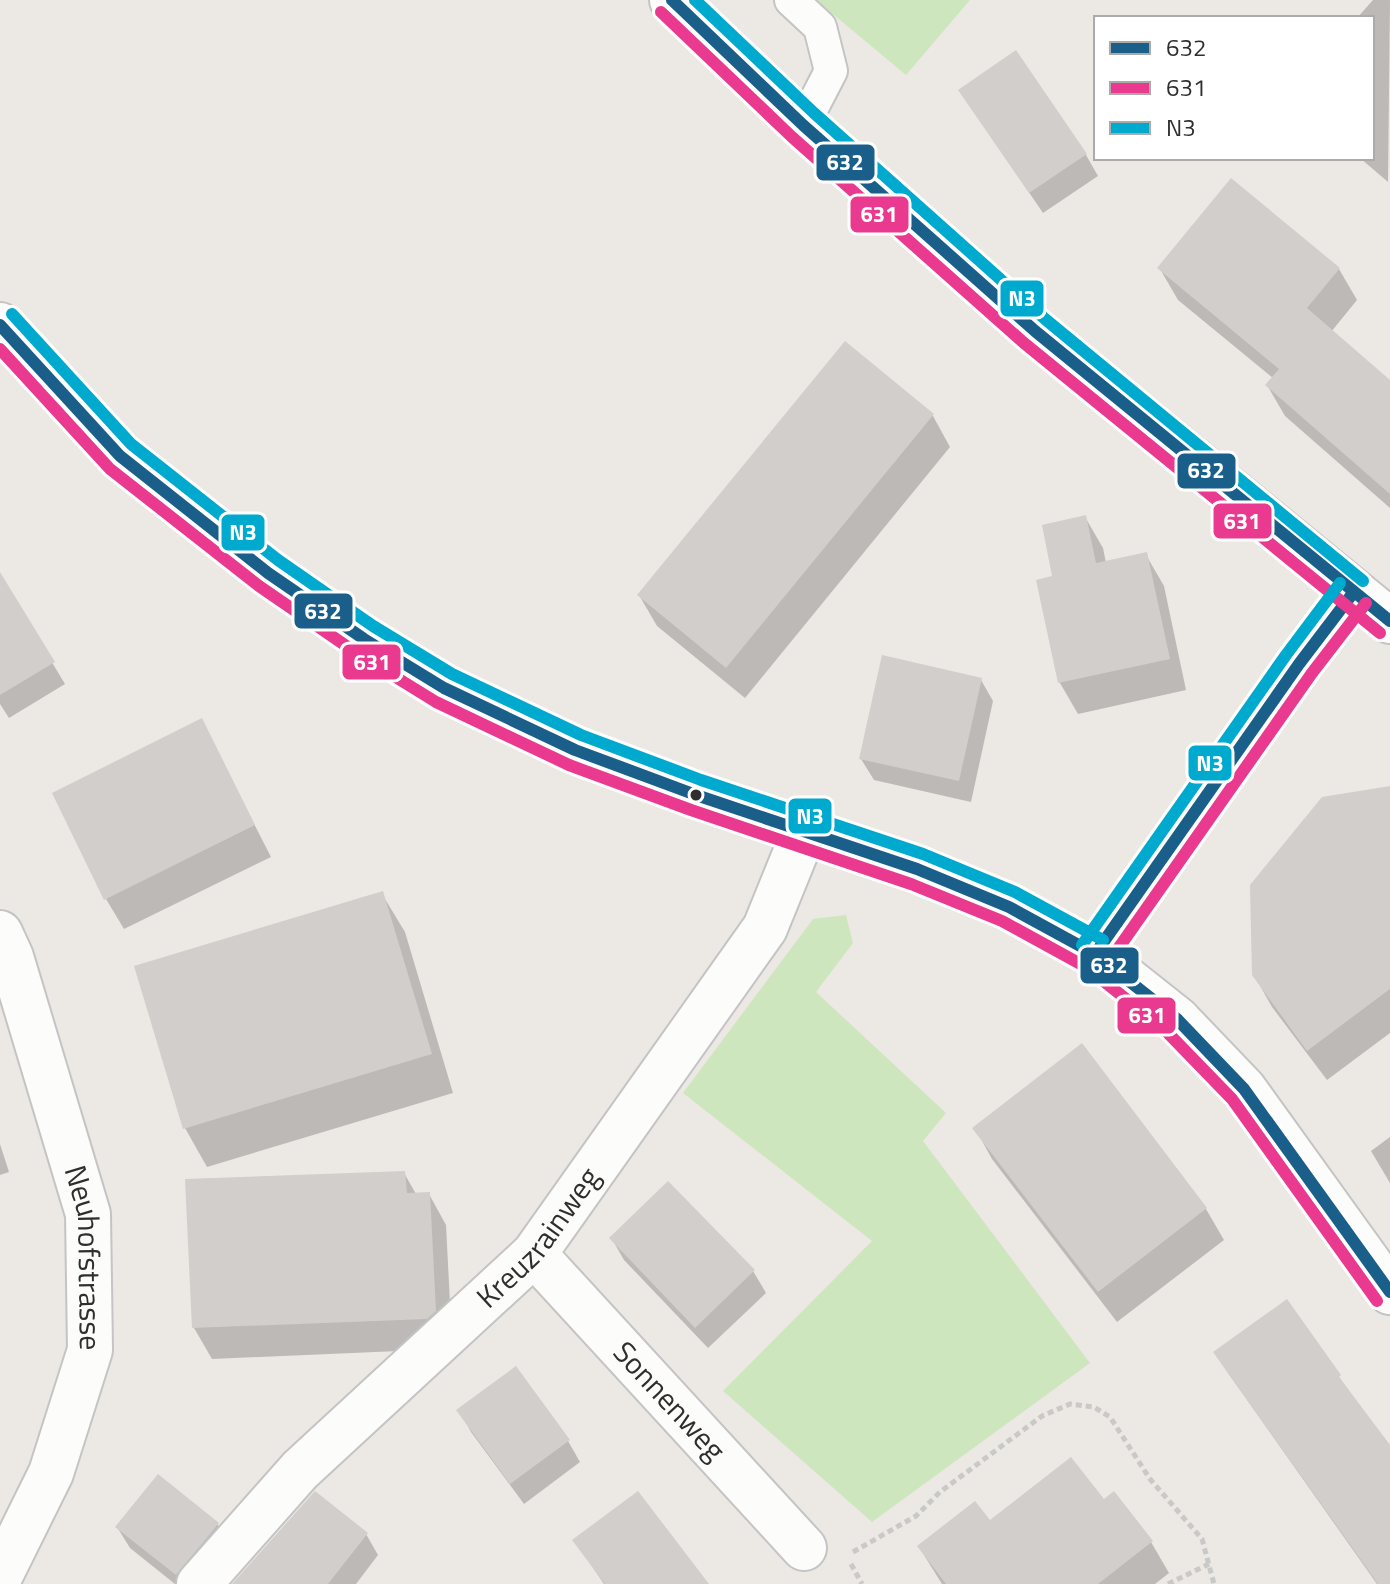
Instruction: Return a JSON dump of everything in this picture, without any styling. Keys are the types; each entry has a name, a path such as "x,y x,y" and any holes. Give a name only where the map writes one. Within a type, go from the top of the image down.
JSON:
{"street":[{"path":"672,0 803,125 1035,331 1390,621"},
{"path":"0,325 120,456 268,573 364,639 444,688 575,750 917,869 996,901 1095,954 1177,1019 1244,1089 1390,1292"},
{"path":"1095,954 1299,664 1353,593"},
{"name":"Kreuzrainweg","path":"199,1584 300,1470 534,1254 765,928 804,832"},
{"name":"Neuhofstrasse","path":"0,933 11,957 88,1214 90,1350 51,1473 0,1576"},
{"name":"Sonnenweg","path":"534,1254 804,1548"}],"lane":[{"path":"791,0 820,27 831,71 803,125"}],"path":[{"path":"862,1584 847,1555 916,1516 940,1492 1042,1416 1070,1404 1094,1407 1110,1417 1150,1479 1202,1539 1214,1584"},
{"path":"1168,1584 1209,1564"}],"green space":[{"path":"816,0 970,0 906,75"},
{"path":"846,915 853,943 816,992 946,1113 923,1141 1090,1363 872,1522 723,1391 872,1241 683,1093 813,919"}],"building":[{"path":"1016,50 1087,154 1029,193 958,90"},
{"path":"1231,178 1340,268 1307,308 1390,380 1390,494 1265,385 1279,369 1157,268"},
{"path":"845,341 934,414 726,668 637,595"},
{"path":"1086,515 1096,563 1147,552 1170,659 1058,683 1036,580 1052,576 1042,525"},
{"path":"0,572 55,662 0,695"},
{"path":"882,655 982,678 959,781 859,759"},
{"path":"202,718 255,825 104,900 52,793"},
{"path":"1390,786 1390,989 1307,1051 1252,975 1250,885 1322,797"},
{"path":"383,891 432,1054 183,1129 134,966"},
{"path":"1082,1043 1207,1208 1098,1292 972,1128"},
{"path":"405,1171 407,1193 430,1192 436,1311 427,1319 192,1328 185,1179"},
{"path":"668,1181 755,1270 695,1328 609,1238"},
{"path":"1287,1299 1341,1375 1339,1377 1390,1445 1390,1584 1378,1584 1213,1352"},
{"path":"516,1366 570,1440 510,1484 456,1410"},
{"path":"1071,1457 1104,1499 1114,1491 1153,1541 1098,1584 946,1584 917,1546 975,1501 990,1520"},
{"path":"158,1474 219,1523 176,1575 115,1527"},
{"path":"315,1491 368,1533 328,1584 232,1584"},
{"path":"638,1491 709,1584 605,1584 572,1540"}],"transit line":[{"name":"632","path":"672,0 803,125 1035,331 1390,621"},
{"name":"N3","path":"695,0 814,113 1045,319 1363,581"},
{"name":"631","path":"661,12 792,137 1024,343 1380,633"},
{"name":"N3","path":"12,314 131,444 278,560 373,626 452,674 581,735 701,780 923,854 1015,892 1103,940"},
{"name":"632","path":"0,325 120,456 268,573 364,639 444,688 575,750 696,795 917,869 1009,907 1095,954 1177,1019 1244,1089 1390,1292"},
{"name":"631","path":"0,349 110,469 259,586 355,652 436,702 569,765 691,810 911,884 1002,921 1086,967 1166,1031 1232,1099 1377,1301"},
{"name":"N3","path":"1082,945 1340,583"},
{"name":"632","path":"1095,954 1299,664 1353,593"},
{"name":"631","path":"1108,963 1312,673 1366,603"}]}
